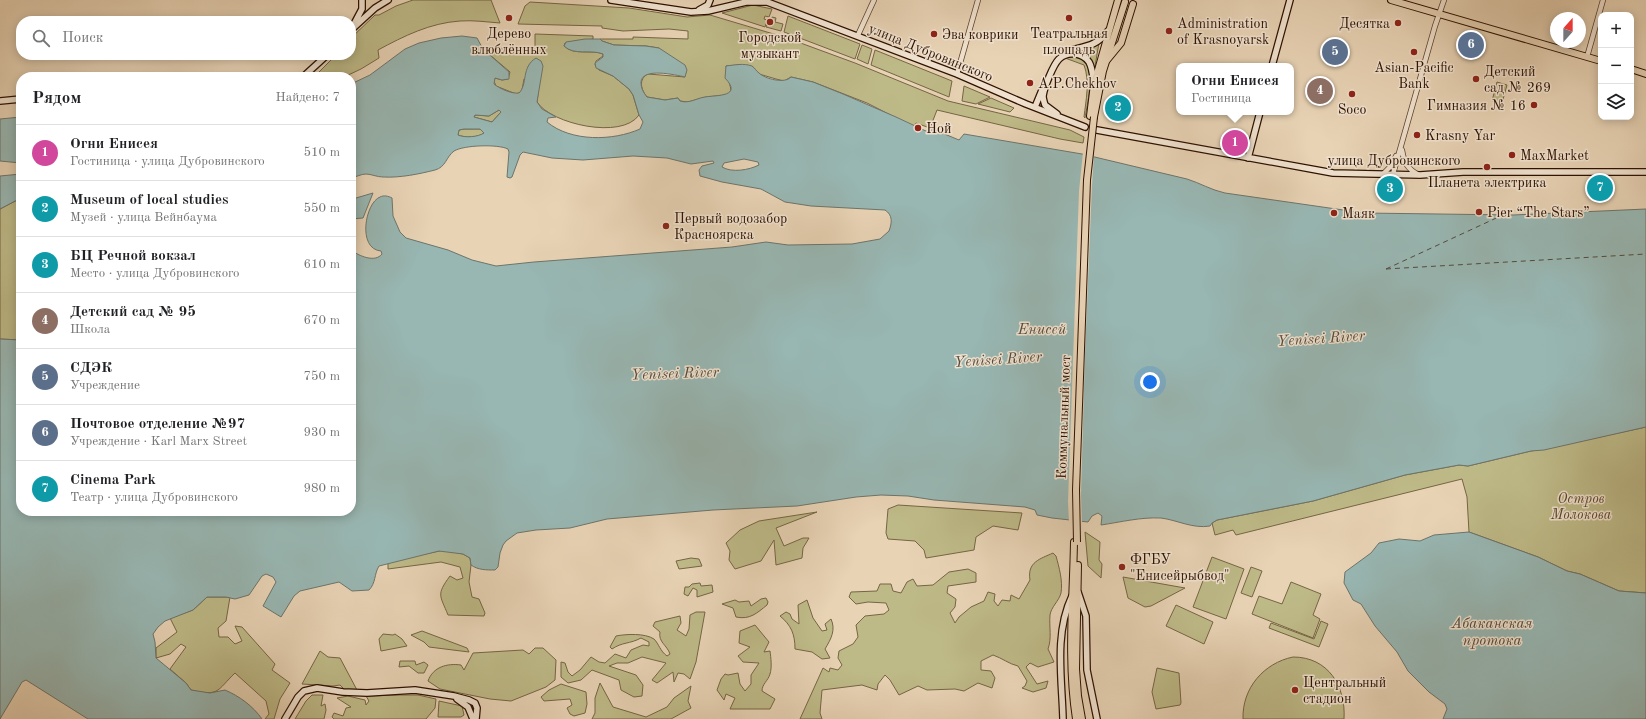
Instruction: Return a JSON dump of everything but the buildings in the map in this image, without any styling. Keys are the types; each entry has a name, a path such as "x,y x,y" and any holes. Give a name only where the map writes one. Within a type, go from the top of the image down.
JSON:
{"main road":[{"path":"356,20 362,9 362,0"},
{"path":"356,25 375,8 388,0"},
{"name":"улица Дубровинского","path":"611,0 681,11 697,12 708,11 746,2 765,1 858,35 1085,127"},
{"path":"697,12 706,7 710,0"},
{"path":"1092,117 1094,84 1118,0"},
{"path":"1273,63 1290,0"},
{"path":"1391,0 1598,60"},
{"path":"1092,117 1099,87 1125,2"},
{"path":"1107,60 1121,43 1134,2"},
{"path":"1035,108 1055,58 1064,52 1092,45 1100,41 1108,31"},
{"path":"1068,121 1045,105 1043,100 1046,88 1058,60 1062,56 1073,53 1083,56 1090,63 1094,84"},
{"path":"308,72 322,60"},
{"path":"1634,71 1646,74"},
{"path":"0,101 16,99"},
{"path":"1248,158 1259,115"},
{"name":"Коммунальный мост","path":"1076,719 1072,672 1076,542 1073,479 1083,199 1092,117"},
{"name":"улица Дубровинского","path":"1097,130 1327,173 1351,175 1419,175 1463,172 1646,172"},
{"path":"1063,719 1062,626 1066,609 1075,593"},
{"path":"1075,593 1086,616 1087,670 1097,719"},
{"name":"Коммунальный мост","path":"1075,593 1076,669 1078,696 1082,719"},
{"path":"285,719 298,697 304,691 310,689 367,693 415,690 454,696 474,703 477,708 476,719"},
{"path":"454,696 468,707 473,719"}],"street":[{"path":"858,35 874,0"},
{"path":"957,74 978,0"},
{"path":"1393,174 1444,0"},
{"path":"1587,57 1603,0"},
{"path":"1383,174 1391,166 1402,146"},
{"path":"1402,146 1406,165 1419,175"}],"green space":[{"path":"413,0 491,0 500,23 460,21 438,24 407,35 378,50 379,58 355,72 319,72 331,60 356,60 356,33 375,15 379,15 396,6"},
{"path":"530,2 629,8 687,17 710,15 787,38 855,63 948,101 1070,130 1084,137 1083,143 937,110 930,128 916,123 914,127 867,103 813,82 791,77 784,81 759,74 753,67 738,65 726,66 731,90 729,94 706,97 688,102 680,101 678,98 665,100 647,97 642,88 642,82 648,74 685,77 659,48 614,45 600,39 633,39 633,37 688,39 688,31 669,29 623,31 602,28 602,26 518,24 525,6"},
{"path":"753,5 772,9 769,17 765,16 764,19 767,20 765,27 722,13"},
{"path":"788,16 860,44 855,59 784,32"},
{"path":"772,17 776,18 775,22 783,24 781,31 766,27 767,24 769,25"},
{"path":"535,34 593,36 593,39 565,43 564,46 573,51 603,54 603,56 596,61 595,65 599,70 613,76 629,89 633,95 639,115 630,123 618,127 603,128 587,126 556,117 545,110 537,102 539,85 524,79 522,90 516,94 496,86 494,81 495,78 502,80 508,79 510,72 483,49 535,47"},
{"path":"1099,43 1094,72 1092,65 1076,52 1094,47"},
{"path":"862,45 872,49 868,64 857,59"},
{"path":"875,50 952,81 949,97 871,65"},
{"path":"1071,56 1079,58 1085,62 1090,74 1090,89 1085,118 1087,84 1086,71 1084,65 1065,58"},
{"path":"1497,82 1507,85 1502,103 1492,101"},
{"path":"964,86 990,97 976,104 962,101"},
{"path":"991,98 1014,108 1010,112 978,104"},
{"path":"499,110 501,112 492,122 474,117 475,115 489,116"},
{"path":"480,129 484,133 471,137 458,135 459,130"},
{"path":"16,201 16,340 0,339 0,209"},
{"name":"Остров Молокова","path":"1646,427 1646,593 1619,591 1580,574 1567,571 1538,557 1469,532 1467,497 1462,479 1236,535 1233,530 1215,535 1212,523 1217,520 1313,501 1405,475 1459,465 1468,466"},
{"path":"898,505 1022,513 1018,530 993,526 976,537 974,550 926,558 924,550 915,541 888,539 886,533 888,509"},
{"path":"817,512 776,528 784,546 803,538 809,538 803,548 802,558 776,565 774,540 761,561 735,569 729,560 730,551 726,543 740,530 759,521"},
{"path":"1085,532 1100,542 1099,560 1102,564 1101,578 1088,566"},
{"path":"444,550 463,554 470,558 471,565 469,582 472,597 479,599 485,613 484,616 448,615 441,599 441,591 450,576 457,580 463,578 460,567 441,562 388,569 388,563 392,561"},
{"path":"1053,553 1056,556 1061,584 1060,596 1050,615 1050,637 1048,649 1054,662 1038,667 1030,663 1026,667 1037,684 1048,681 1046,688 1033,692 1022,688 1025,686 1027,681 1018,666 993,655 981,661 981,670 991,671 995,678 992,688 978,683 964,691 955,689 927,690 918,686 899,695 890,680 885,675 878,684 877,690 862,685 822,690 820,713 822,719 800,719 823,668 829,672 830,668 838,670 842,665 838,658 839,651 853,644 858,637 856,625 865,616 884,614 889,610 886,603 868,602 856,604 849,597 851,592 877,591 880,584 891,584 893,591 901,593 907,582 913,579 917,586 933,585 949,572 968,569 976,573 976,582 948,586 947,593 956,599 955,607 950,613 955,623 959,617 971,607 984,601 988,592 995,594 994,601 998,606 1002,600 1010,601 1011,595 1019,599 1030,580 1030,569 1039,559"},
{"path":"1212,557 1244,569 1226,619 1193,607"},
{"path":"691,558 699,559 702,566 679,569 676,561"},
{"path":"1251,567 1262,571 1252,597 1241,593"},
{"path":"1123,577 1185,588 1151,606 1145,607 1128,598"},
{"path":"1291,582 1321,594 1313,615 1320,619 1313,638 1252,614 1259,596 1282,604"},
{"path":"700,583 701,586 712,585 713,592 697,597 697,590 693,588 688,596 684,594 685,587"},
{"path":"207,597 230,597 226,621 218,628 219,637 228,637 235,644 242,641 235,626 242,627 275,664 272,670 290,683 280,699 274,719 265,719 269,714 266,701 235,673 221,688 213,692 208,693 191,690 186,683 170,669 186,647 181,644 170,654 156,658 156,648 177,632 170,618 193,610"},
{"path":"766,598 768,602 767,605 760,611 745,618 736,617 733,608 722,604 735,600 739,602 749,601 751,606 761,599"},
{"path":"807,600 813,618 822,631 827,630 825,624 831,619 833,631 825,649 830,658 822,659 812,652 795,649 792,630 780,616 786,612 790,614 792,619 799,624 798,605"},
{"path":"1176,605 1213,622 1204,644 1166,626"},
{"path":"696,612 705,612 696,662 690,679 684,674 678,673 674,682 673,672 657,683 652,680 666,663 642,657 628,663 617,663 609,666 636,675 643,685 642,696 634,697 621,690 619,680 592,670 581,680 568,683 561,677 561,662 565,663 568,672 572,676 580,670 591,657 599,662 605,663 615,654 626,658 631,650 643,645 649,646 649,642 641,638 619,645 612,649 610,647 616,636 635,634 650,637 654,639 667,656 670,654 669,651 661,641 660,632 653,626 655,622 680,616 681,623 677,630 686,636 689,629 690,615"},
{"path":"1321,621 1328,624 1319,647 1269,628 1271,623 1314,639"},
{"path":"755,625 769,642 764,652 770,651 771,657 771,672 763,686 762,691 775,699 770,709 730,709 735,698 726,694 724,700 717,690 721,679 725,674 728,675 738,673 740,684 745,691 751,684 751,675 759,663 743,662 738,656 750,647 739,643 740,631"},
{"path":"422,631 467,648 469,652 429,647 424,642 411,635"},
{"path":"383,634 395,634 402,639 407,646 381,651 379,639"},
{"path":"535,648 543,648 556,660 555,680 546,687 511,701 490,699 440,689 428,681 433,672 446,665 461,665 464,670 473,653 523,650 529,654"},
{"path":"320,651 328,657 340,658 357,690 345,690 340,685 302,684"},
{"name":"Центральный стадион","path":"1293,657 1305,658 1316,662 1325,668 1332,676 1342,695 1344,719 1243,719 1246,697 1257,679 1264,671 1273,665 1282,660"},
{"path":"400,661 415,661 416,665 424,662 428,665 424,673 418,673 409,666 399,667"},
{"path":"1157,668 1179,673 1180,705 1156,709 1152,692"},
{"path":"600,683 613,707 646,717 667,707 674,698 691,686 688,701 691,708 671,719 592,719 595,713 595,698"},
{"path":"561,684 586,692 587,704 585,713 574,716 570,714 567,708 572,705 570,699 544,701 541,697 549,690"},
{"path":"312,695 323,695 321,706 325,704 326,710 324,719 295,719 306,701"},
{"path":"418,695 436,699 435,708 426,719 334,719 332,717 334,713 343,716 346,708 351,707 337,698 348,696 365,700 366,705 369,701 366,696"},
{"path":"439,701 462,706 464,715 461,717 438,717"}],"water":[{"name":"Енисей","path":"462,36 477,38 483,49 509,72 509,79 502,80 495,78 494,84 513,93 519,93 522,89 528,66 536,58 541,61 543,66 537,102 542,109 556,117 548,118 547,122 557,129 568,133 592,138 617,136 629,133 640,129 643,122 639,115 633,95 629,89 613,76 596,68 595,63 603,57 603,54 573,51 564,46 566,42 585,39 600,39 614,45 659,48 685,65 687,70 685,77 653,73 643,77 641,86 647,97 665,100 678,98 680,101 687,102 726,94 730,92 731,89 730,84 725,78 726,66 739,64 749,65 770,79 784,80 791,77 813,82 928,132 930,128 959,140 964,134 1082,154 1187,179 1225,193 1364,213 1513,215 1646,209 1646,427 1468,466 1459,465 1405,475 1313,501 1217,520 1210,526 1204,527 1161,518 1146,518 1101,525 1102,516 1098,513 1092,516 1088,522 1037,515 1035,510 1025,507 934,500 908,496 881,495 856,497 797,506 713,510 607,519 570,528 536,530 517,533 503,545 498,567 495,570 474,567 471,565 470,558 463,554 439,551 379,566 373,584 369,590 352,591 339,582 300,591 294,596 281,617 263,606 276,582 273,577 266,574 262,576 249,595 235,599 226,597 207,597 193,610 165,621 153,634 156,658 186,683 191,690 210,693 225,690 245,702 262,719 88,719 26,680 22,682 0,719 0,339 16,340 16,516 356,516 356,253 367,258 379,257 382,254 381,251 373,248 366,235 367,216 370,208 380,197 386,196 392,198 393,216 400,232 406,238 448,250 472,260 496,266 732,247 766,242 788,245 852,244 880,239 889,231 891,217 885,210 811,206 785,202 761,189 722,182 700,176 699,170 702,166 714,163 713,161 691,164 667,158 633,156 583,160 552,158 523,152 520,155 512,177 510,178 507,177 508,149 497,146 481,146 465,147 454,151 439,169 435,170 403,176 381,177 362,174 356,176 356,82 370,75 405,49 419,43 441,38","holes":["499,110 501,112 492,122 474,117 475,115 489,116","480,129 484,133 468,137 458,135 459,130","744,159 758,162 759,165 746,169 735,170 722,167 724,163"]},
{"path":"16,117 16,163 0,161 0,119"},
{"path":"16,174 16,201 0,209 0,176"},
{"path":"373,193 363,218 356,219 356,198"},
{"name":"Абаканская протока","path":"1469,532 1538,557 1567,571 1580,574 1619,591 1646,593 1646,719 1443,719 1447,709 1445,704 1429,692 1408,671 1397,652 1375,626 1361,604 1353,600 1344,583 1345,572 1371,553 1379,543 1399,539 1420,541 1434,535"}],"pier":[{"path":"1083,152 1094,155 1085,353 1081,495 1082,523 1069,523 1068,502 1079,191"}],"ferry route":[{"path":"1386,269 1505,214"},
{"path":"1386,269 1646,254"}],"place":[{"name":"Дерево влюблённых","path":"509,18"},
{"name":"Театральная площадь","path":"1069,18"},
{"name":"Городской музыкант","path":"770,22"},
{"name":"Десятка","path":"1398,23"},
{"name":"Administration of Krasnoyarsk","path":"1169,31"},
{"name":"Эва коврики","path":"934,34"},
{"name":"Почтовое отделение №97","path":"1471,45"},
{"name":"СДЭК","path":"1335,52"},
{"name":"Asian-Pacific Bank","path":"1414,52"},
{"name":"Детский сад № 269","path":"1476,79"},
{"name":"A.P.Chekhov","path":"1030,83"},
{"name":"Детский сад № 95","path":"1320,91"},
{"name":"Soco","path":"1352,94"},
{"name":"Гимназия № 16","path":"1534,105"},
{"name":"Museum of local studies","path":"1118,108"},
{"name":"Ной","path":"918,128"},
{"name":"Krasny Yar","path":"1417,135"},
{"name":"Огни Енисея","path":"1235,143"},
{"name":"MaxMarket","path":"1512,155"},
{"name":"Планета электрика","path":"1487,167"},
{"name":"Cinema Park","path":"1600,188"},
{"name":"БЦ Речной вокзал","path":"1390,189"},
{"name":"Pier “The Stars”","path":"1479,212"},
{"name":"Маяк","path":"1334,213"},
{"name":"Первый водозабор Красноярска","path":"666,226"},
{"name":"ФГБУ \"Енисейрыбвод\"","path":"1122,567"},
{"name":"Центральный стадион","path":"1295,690"}],"water label":[{"name":"Yenisei River","path":"1321,338"},
{"name":"Yenisei River","path":"998,359"},
{"name":"Yenisei River","path":"675,373"}]}
